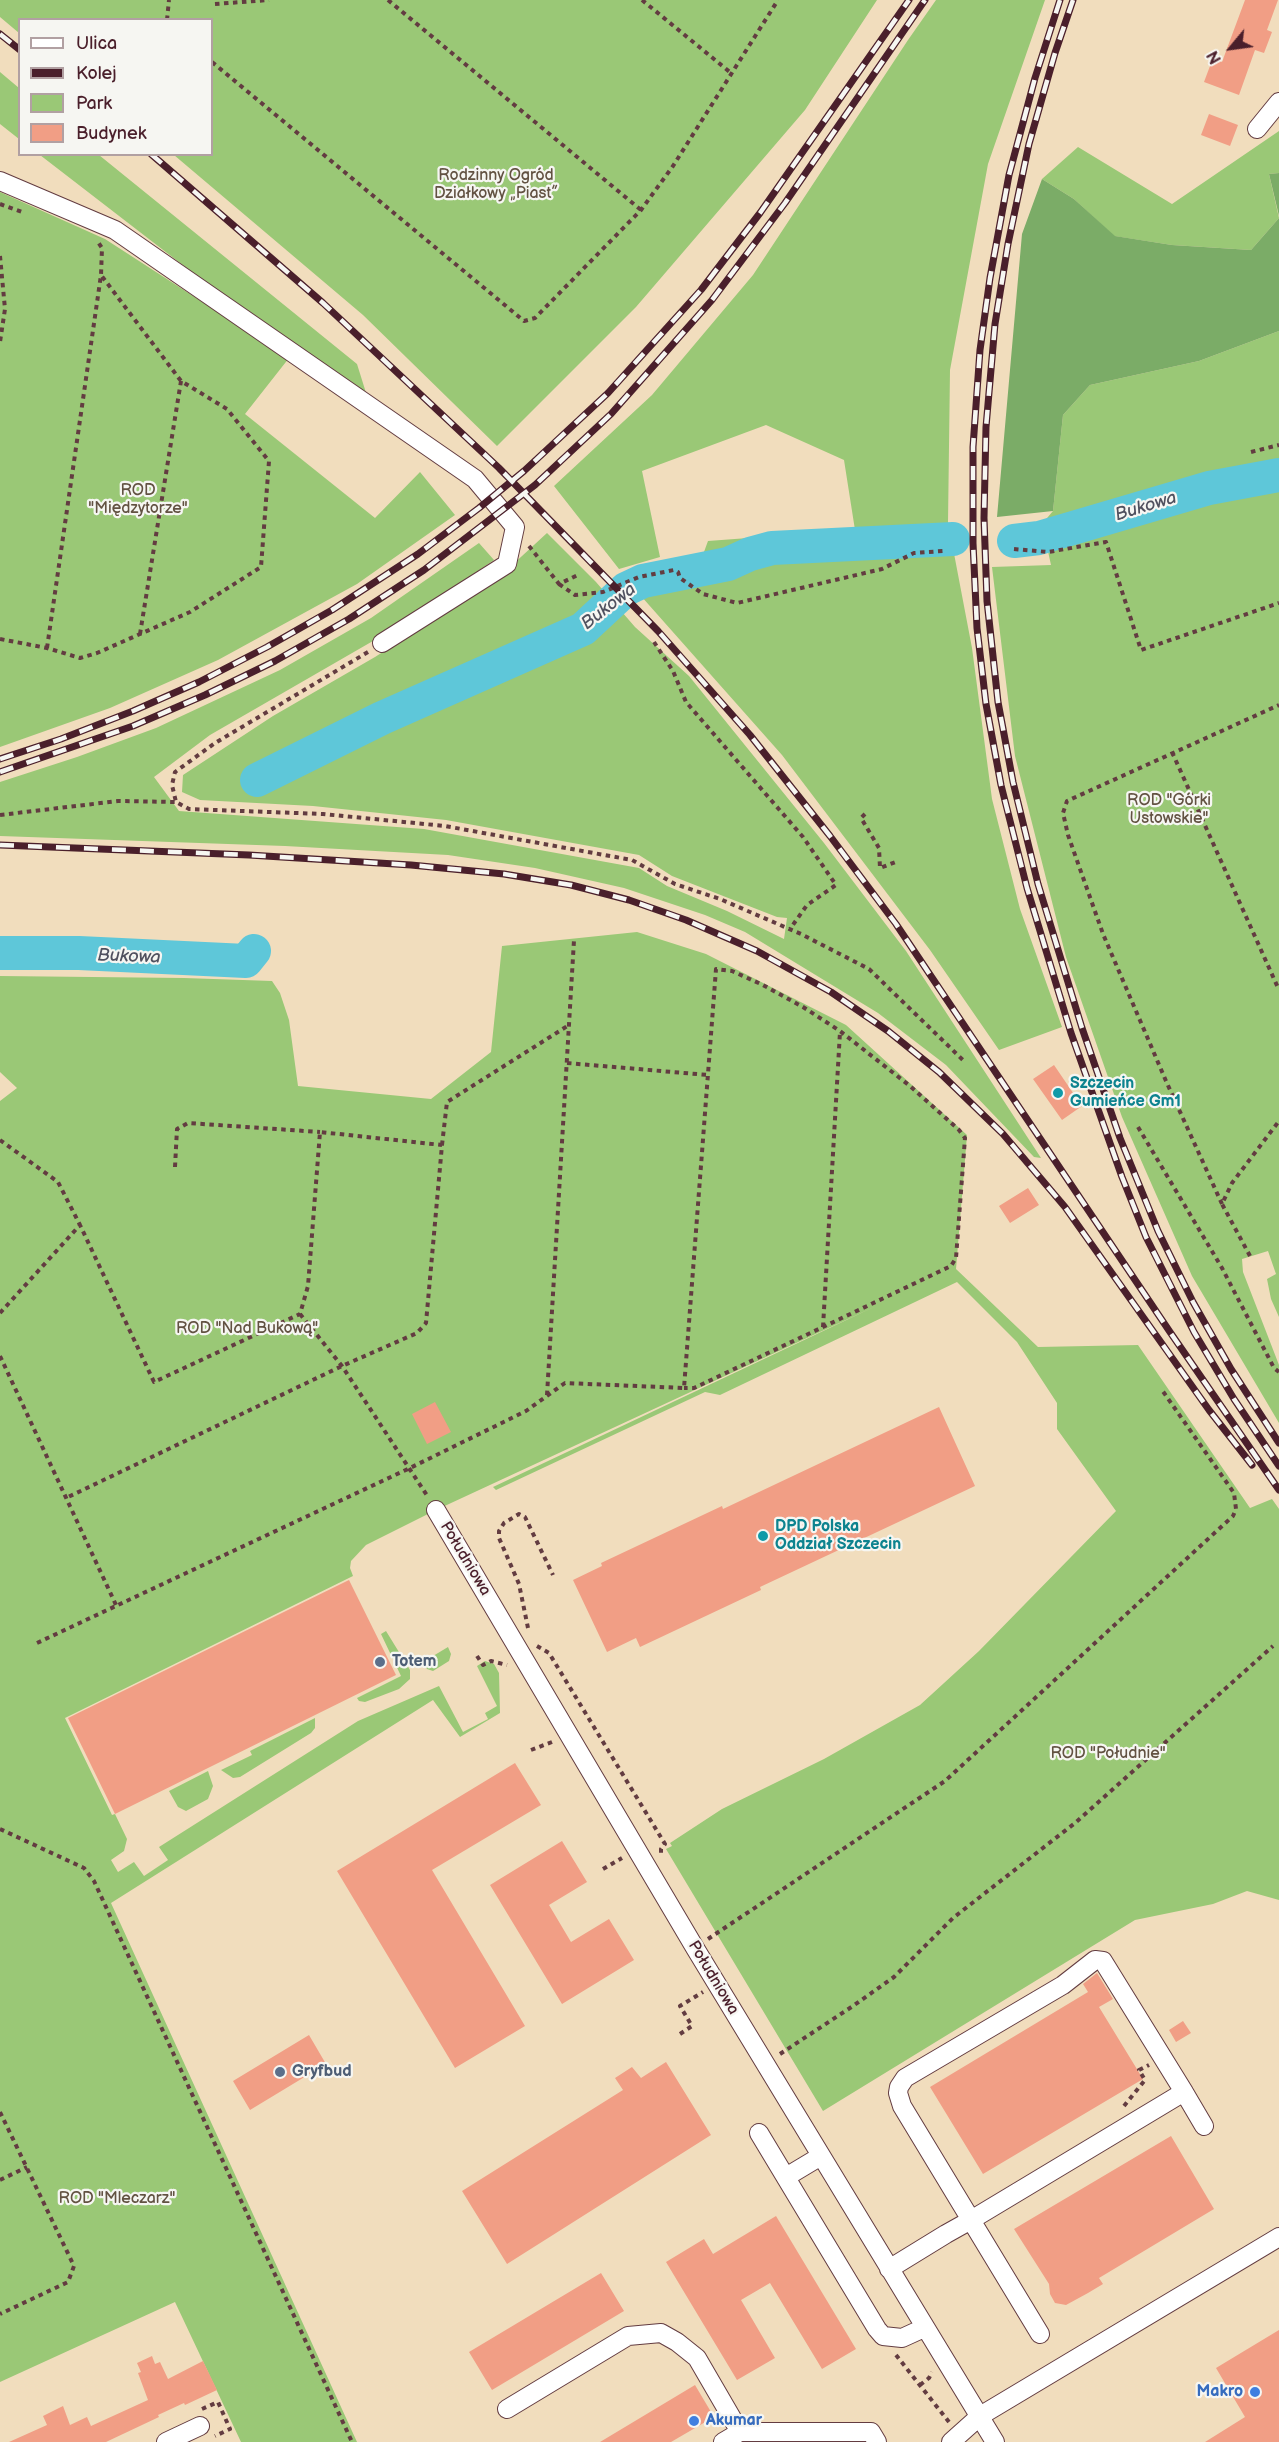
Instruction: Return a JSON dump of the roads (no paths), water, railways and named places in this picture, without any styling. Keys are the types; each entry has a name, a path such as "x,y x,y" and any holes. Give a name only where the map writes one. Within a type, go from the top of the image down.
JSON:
{"street":[{"path":"1257,129 1279,102"},
{"path":"0,180 115,230 475,479 515,527 507,564 382,643"},
{"name":"Południowa","path":"436,1510 695,1948 995,2442"},
{"path":"1040,2334 902,2106 898,2093 901,2082 1063,1985 1095,1960 1103,1961 1204,2126"},
{"path":"889,2269 1184,2092"},
{"path":"759,2133 883,2336 902,2338 924,2328"},
{"path":"786,2177 821,2156"},
{"path":"951,2442 980,2416 1279,2237"},
{"path":"507,2409 628,2336 661,2333 697,2358 740,2432"},
{"path":"166,2442 200,2426"},
{"path":"723,2442 740,2432 871,2432 877,2442"}],"waterway":[{"name":"Bukowa","path":"1014,541 1039,538 1209,488 1279,475"},
{"name":"Bukowa","path":"257,780 382,718 583,629 626,589 643,581 728,564 750,554 772,548 953,539"},
{"name":"Bukowa","path":"0,953 79,953 246,961 254,951"}],"railway":[{"path":"0,759 61,739 133,711 199,682 267,647 332,610 418,554 524,471 608,393 701,290 760,213 909,0"},
{"path":"0,772 133,726 275,661 349,619 424,570 535,485 611,414 712,300 785,203 925,0"},
{"path":"1060,0 1035,78 1009,175 990,278 980,350 973,447 973,543 977,628 986,704 1001,785 1027,888 1071,1033 1122,1177 1146,1237 1194,1332 1234,1399 1279,1466"},
{"path":"1073,0 1029,144 1008,244 995,324 986,427 984,518 987,601 998,702 1013,782 1038,884 1082,1028 1120,1138 1158,1231 1193,1302 1231,1369 1279,1443"},
{"path":"0,34 18,48"},
{"path":"153,156 323,303 499,468 658,631 750,735 896,924 1279,1490"},
{"path":"0,845 249,855 411,865 504,874 571,885 629,900 686,920 757,951 831,992 888,1031 939,1072 1003,1134 1065,1207 1209,1410 1252,1465"}],"place":[{"name":"Szczecin Gumieńce Gm1","path":"1058,1093"},
{"name":"DPD Polska Oddział Szczecin","path":"763,1536"},
{"name":"Totem","path":"380,1662"},
{"name":"Gryfbud","path":"280,2072"},
{"name":"Makro","path":"1255,2392"},
{"name":"Akumar","path":"694,2421"}],"park label":[{"name":"Rodzinny Ogród Działkowy „Piast”","path":"496,185"},
{"name":"ROD \"Międzytorze\"","path":"138,500"},
{"name":"ROD \"Górki Ustowskie\"","path":"1169,810"},
{"name":"ROD \"Nad Bukową\"","path":"247,1329"},
{"name":"ROD \"Południe\"","path":"1108,1754"},
{"name":"ROD \"Mleczarz\"","path":"117,2199"}]}
